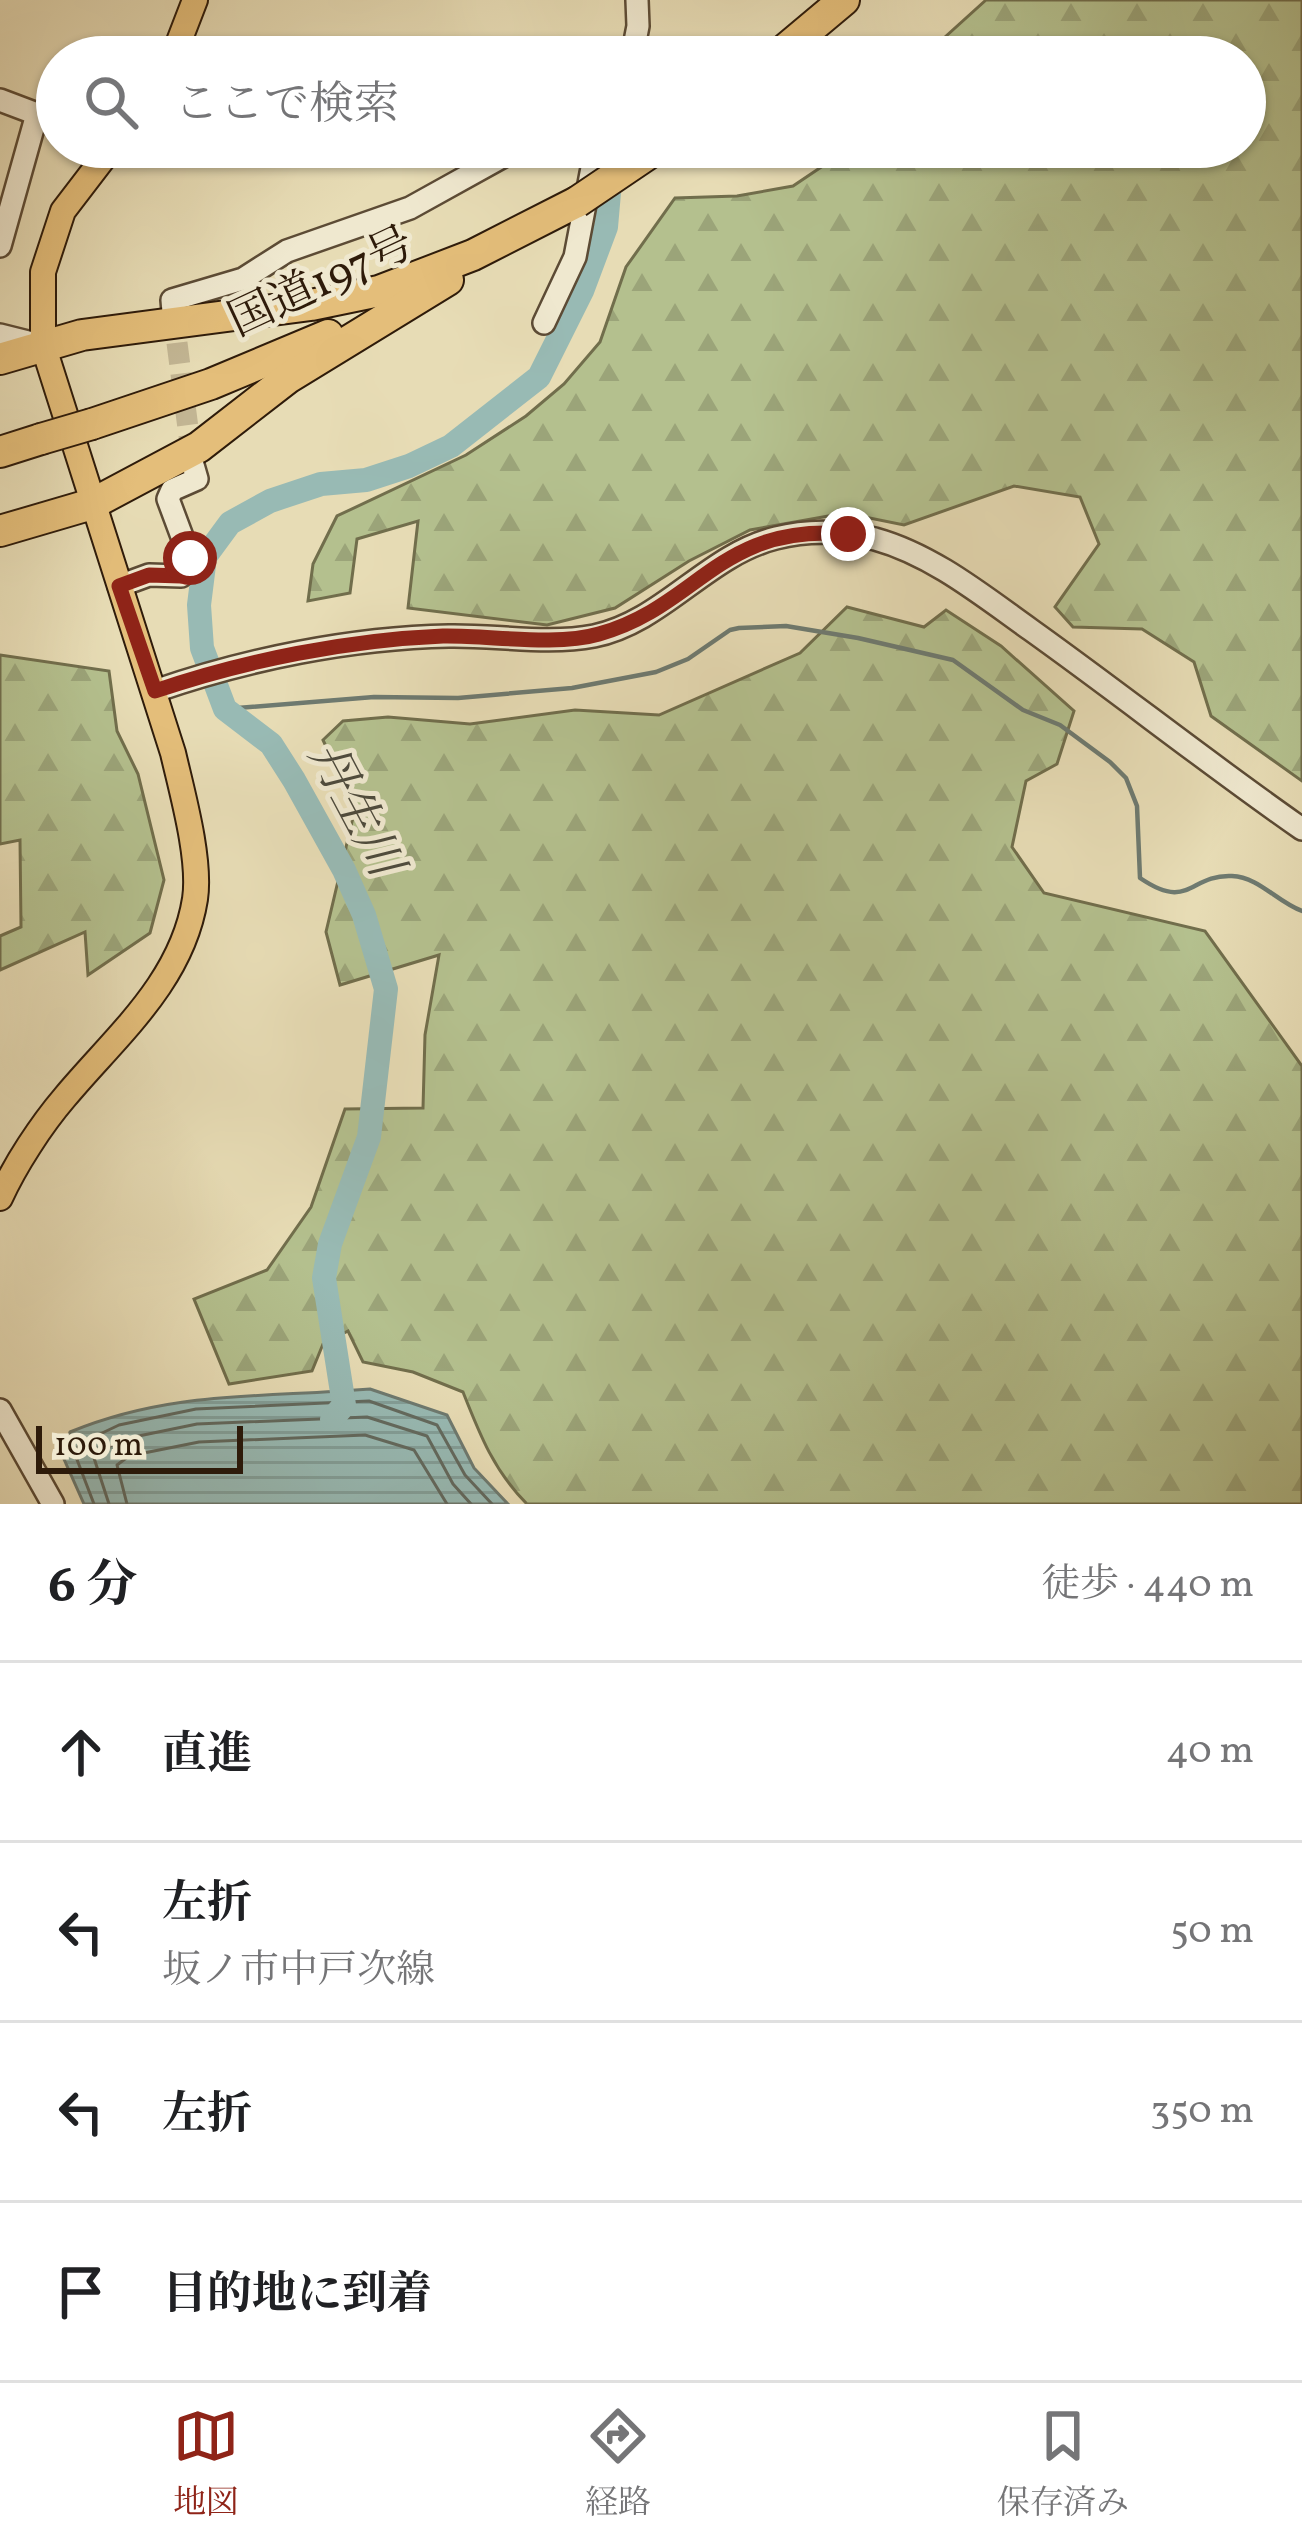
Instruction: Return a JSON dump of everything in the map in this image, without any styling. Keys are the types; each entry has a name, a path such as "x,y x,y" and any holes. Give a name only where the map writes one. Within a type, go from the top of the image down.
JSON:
{"highway":[{"path":"801,36 844,0"},
{"name":"国道197号","path":"0,452 269,361 473,263 627,168"},
{"path":"0,359 82,335 311,305 380,291 458,262 577,202"},
{"path":"0,531 92,504 199,447 288,378 473,263"}],"main road":[{"path":"181,36 195,0"},
{"path":"0,1198 63,1099 132,1026 175,958 195,897 188,819 155,691 44,345 44,272 63,211 96,168"}],"street":[{"path":"636,36 637,0"},
{"path":"0,100 36,111"},
{"path":"0,247 36,145"},
{"path":"173,312 172,299 243,279 287,251 410,208 482,168"},
{"path":"544,323 575,257 592,168"},
{"path":"0,335 44,345"},
{"path":"119,586 149,575 181,576 190,558 168,499 172,490 196,478 193,465"},
{"path":"155,691 194,677 399,638 595,636 648,612 742,549 778,537 848,534 905,550 988,599 1302,829"},
{"path":"0,1410 53,1504"}],"green space":[{"path":"986,0 1302,0 1302,781 1211,716 1194,662 1142,629 1073,627 1055,607 1099,544 1080,497 1014,486 904,525 845,513 750,530 689,561 615,608 547,625 408,608 418,521 357,539 350,593 308,601 313,564 337,516 466,455 526,416 564,384 600,342 626,267 675,198 737,196 793,186 820,168 1266,168 1266,36 946,36"},
{"path":"847,607 924,627 946,610 1001,646 1074,711 1057,764 1026,781 1012,847 1044,893 1205,931 1302,1066 1302,1504 527,1504 497,1465 463,1392 413,1372 363,1362 348,1331 323,1344 312,1371 229,1384 194,1299 267,1270 311,1207 345,1109 423,1108 425,1035 439,955 340,985 326,932 355,809 323,740 343,721 388,717 470,724 575,710 659,715 800,653"},
{"path":"0,655 109,671 117,731 138,774 164,880 150,933 88,975 85,932 0,970 0,936 21,927 20,840 0,844"}],"water":[{"path":"370,1389 447,1415 474,1468 508,1504 84,1504 63,1457 70,1432 145,1409 218,1398"}],"waterway":[{"name":"丹生川","path":"332,1419 344,1405 324,1278 330,1244 369,1137 386,989 364,915 294,780 271,744 225,709 202,648 199,605 205,557 230,523 270,501 321,484 366,480 451,446 539,377 582,291 606,227 611,168"},
{"path":"225,709 572,688 656,672 739,628 786,626 858,638 953,660 1023,710 1060,725 1110,762 1126,778 1137,806 1140,878 1157,888 1180,892 1218,877 1242,877 1302,911"}],"tunnel":[{"path":"173,312 192,459"}],"route":[{"path":"190,558 181,576 149,575 119,586 155,691 197,676 399,638 595,636 648,612 742,549 778,537 848,534"}]}
